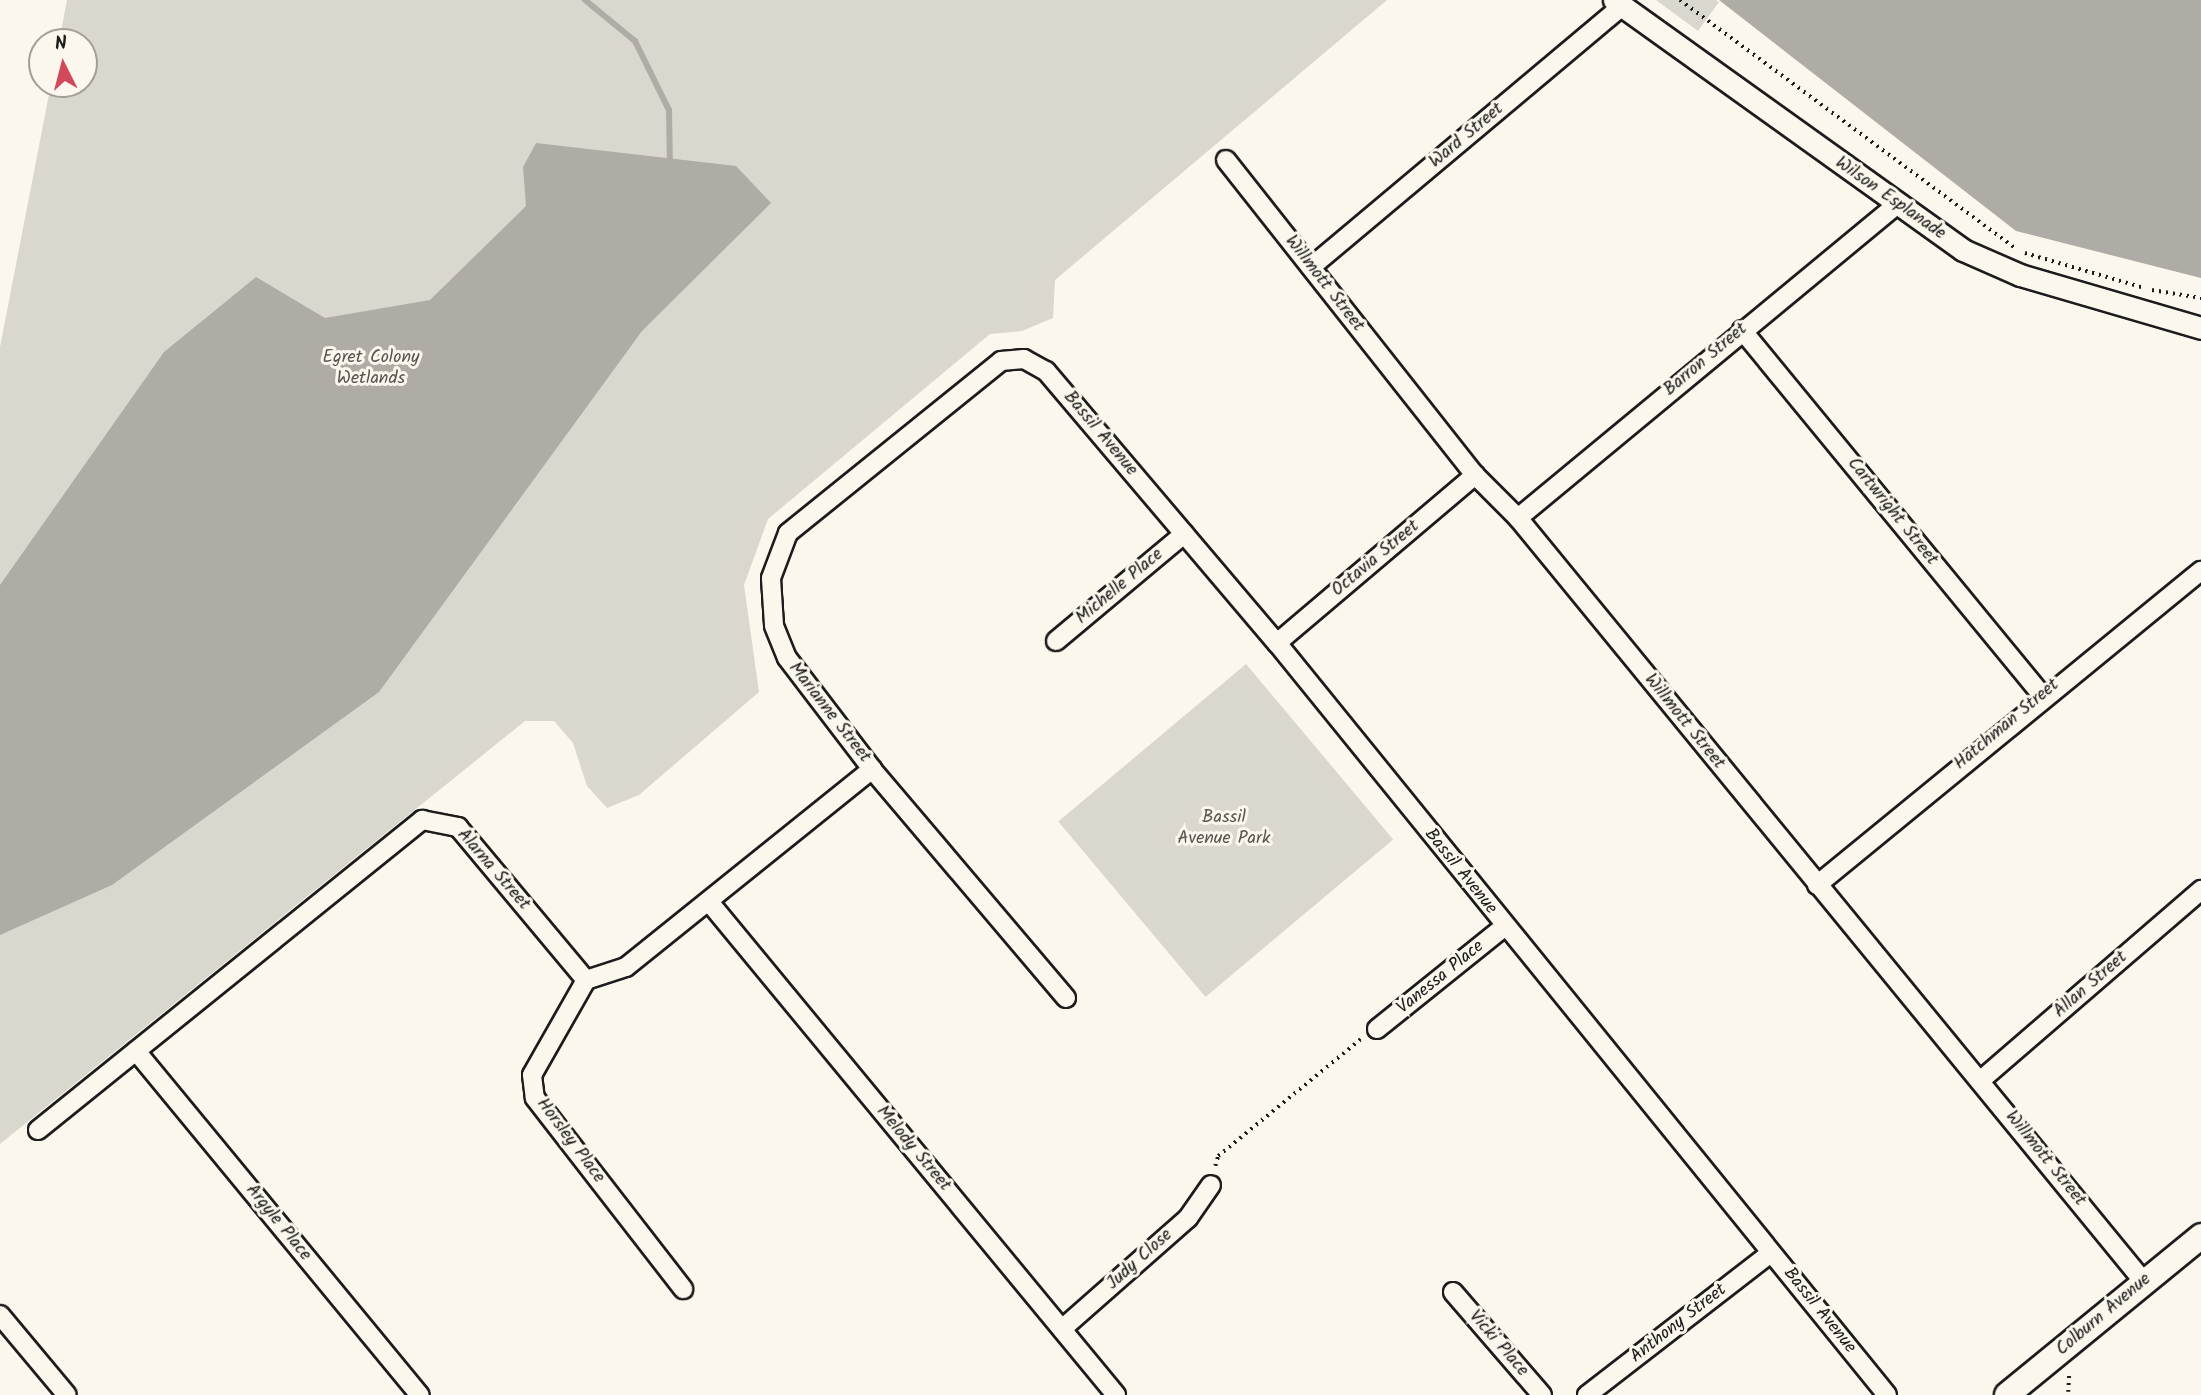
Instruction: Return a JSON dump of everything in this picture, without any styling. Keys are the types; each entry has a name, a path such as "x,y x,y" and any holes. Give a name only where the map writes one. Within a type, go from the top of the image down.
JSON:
{"main road":[{"name":"Colburn Avenue","path":"2021,1391 2144,1282 2201,1236"}],"street":[{"name":"Wilson Esplanade","path":"1618,3 1897,205 1989,263 2201,328"},
{"name":"Ward Street","path":"1311,267 1618,3"},
{"name":"Willmott Street","path":"1226,160 1475,475 1518,518 2144,1282"},
{"name":"Barron Street","path":"1518,518 1742,330 1897,205"},
{"name":"Cartwright Street","path":"1742,330 2042,695"},
{"name":"Bassil Avenue","path":"1024,359 1046,371 1277,643 1504,927 1887,1395"},
{"name":"Marianne Street","path":"1024,359 1001,361 788,533 771,578 774,625 787,658 872,769 1066,998"},
{"name":"Octavia Street","path":"1277,643 1475,475"},
{"name":"Michelle Place","path":"1056,641 1184,534"},
{"name":"Hatchman Street","path":"1817,885 2042,695 2201,571"},
{"path":"586,980 626,967 710,903 872,769"},
{"name":"Alarna Street","path":"38,1130 422,820 458,827 586,980"},
{"name":"Allan Street","path":"1981,1080 2201,890"},
{"name":"Melody Street","path":"710,903 1116,1395"},
{"name":"Vanessa Place","path":"1377,1029 1504,927"},
{"name":"Horsley Place","path":"586,980 532,1075 535,1098 683,1289"},
{"name":"Argyle Place","path":"136,1051 420,1395"},
{"name":"Judy Close","path":"1062,1329 1188,1218 1211,1185"},
{"name":"Anthony Street","path":"1587,1395 1771,1252"},
{"name":"Vicki Place","path":"1453,1293 1542,1395"},
{"path":"0,1315 67,1395"}],"path":[{"path":"1680,0 2020,251 2201,298"},
{"path":"1211,1185 1218,1156 1377,1029"}],"green space":[{"name":"Egret Colony Wetlands","path":"67,0 1387,0 1055,280 1053,318 1022,331 990,334 768,519 744,585 759,692 639,795 607,808 587,786 573,743 554,721 525,721 0,1144 0,347 48,98 98,98 98,28 62,28"},
{"path":"1656,0 1716,0 1719,2 1698,31"},
{"name":"Bassil Avenue Park","path":"1246,664 1393,839 1206,997 1058,821"}],"shaded area":[{"path":"1719,0 2201,0 2201,278 2016,231"},
{"path":"536,143 736,166 771,203 642,331 379,692 112,885 0,935 0,585 164,352 256,277 325,318 430,300 526,206 523,167"}],"waterway":[{"path":"585,0 635,41 669,110 670,166"}]}
